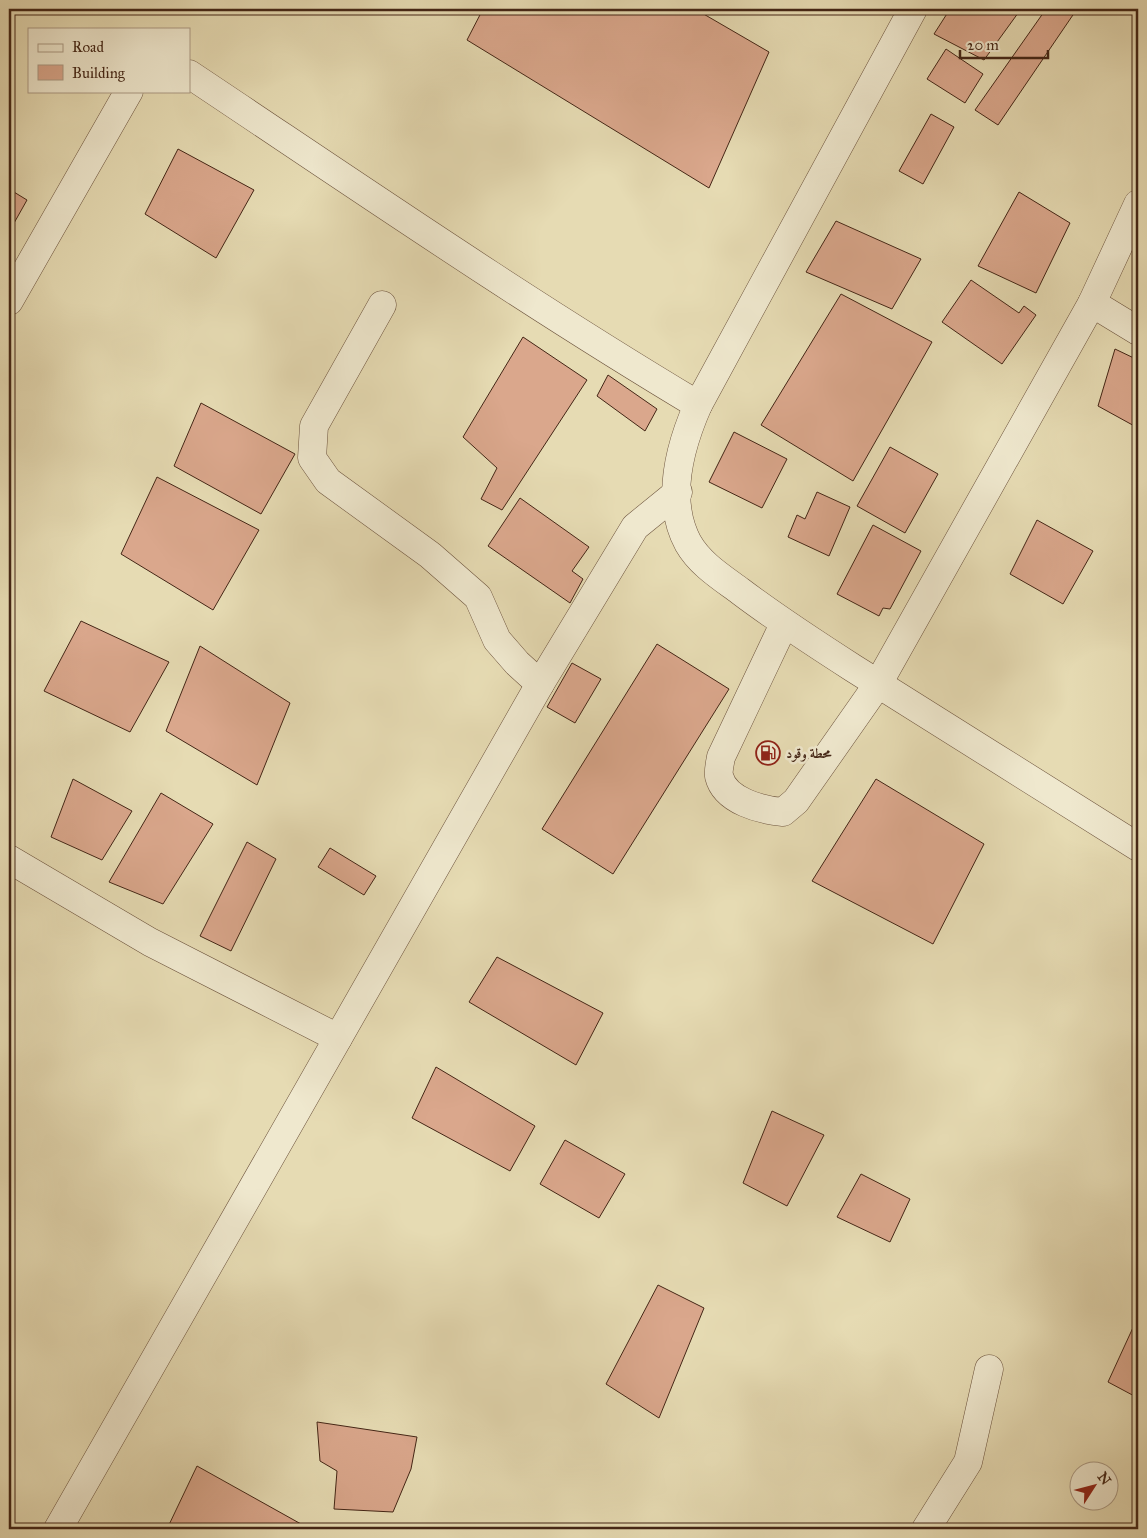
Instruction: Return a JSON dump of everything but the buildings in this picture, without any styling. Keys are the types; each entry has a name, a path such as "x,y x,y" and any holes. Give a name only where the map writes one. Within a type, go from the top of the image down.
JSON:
{"street":[{"path":"913,9 698,404 679,458 677,516 688,543 703,563 784,624 1138,847"},
{"path":"190,75 403,216 644,372 698,404"},
{"path":"9,301 128,92"},
{"path":"784,624 721,757 719,776 727,793 763,810 783,812 796,800 878,684 1092,303 1138,204"},
{"path":"1092,303 1138,331"},
{"path":"382,305 314,426 312,458 328,481 430,555 478,597 497,640 517,663 540,684"},
{"path":"58,1529 540,684 635,527 678,492"},
{"path":"9,859 150,942 338,1038"},
{"path":"926,1529 968,1462 989,1369"}],"place":[{"name":"محطة وقود","path":"768,753"}]}
